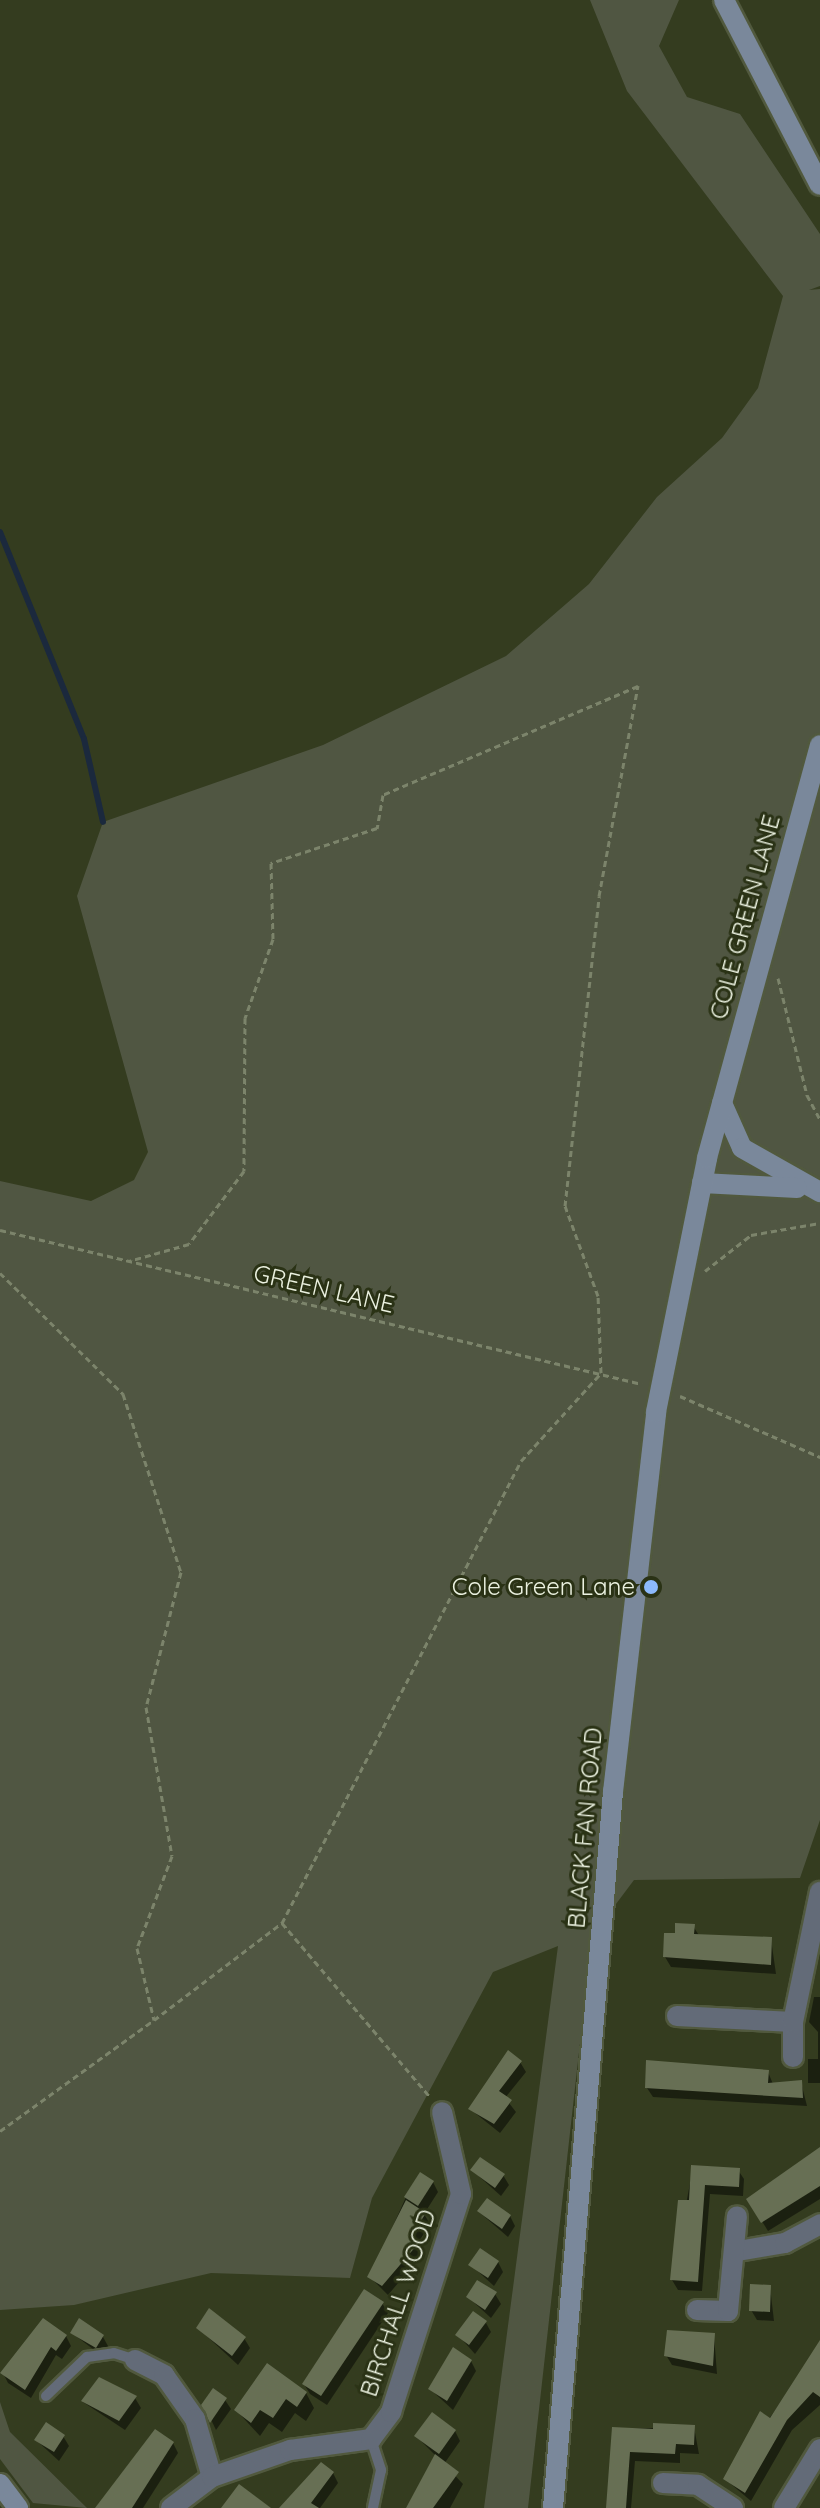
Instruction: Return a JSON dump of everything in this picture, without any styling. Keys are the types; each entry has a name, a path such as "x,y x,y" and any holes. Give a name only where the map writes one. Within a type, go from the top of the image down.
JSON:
{"main road":[{"path":"724,0 820,185"},
{"name":"COLE GREEN LANE","path":"707,1158 820,745"},
{"path":"722,1103 742,1148 820,1192"},
{"name":"BLACK FAN ROAD","path":"553,2508 613,1792 656,1412 707,1158"},
{"path":"702,1183 820,1192"},
{"path":"0,2484 18,2508"}],"street":[{"path":"793,2057 793,2022 820,1892"},
{"path":"677,2016 793,2022"},
{"name":"BIRCHALL WOOD","path":"371,2439 391,2412 461,2194 442,2112"},
{"path":"697,2310 728,2311 738,2251 737,2216"},
{"path":"738,2251 785,2243 820,2224"},
{"path":"135,2360 164,2375 195,2419 212,2477"},
{"path":"171,2508 212,2477 290,2450 371,2439"},
{"path":"784,2508 820,2449"},
{"path":"663,2483 698,2485 733,2508"}],"lane":[{"path":"46,2396 87,2357 135,2360"},
{"path":"371,2439 382,2488 373,2508"}],"path":[{"path":"0,2131 282,1923 521,1461 601,1373 598,1296 565,1206 599,896 638,686 383,795 377,828 271,863 273,939 245,1018 244,1171 189,1244 129,1261"},
{"path":"777,974 807,1095 820,1119"},
{"path":"696,1281 723,1250 751,1235 820,1223"},
{"name":"GREEN LANE","path":"0,1230 639,1383"},
{"path":"0,1273 123,1394 181,1572 146,1707 172,1856 137,1948 154,2020"},
{"path":"670,1392 820,1457"},
{"path":"282,1923 442,2112"}],"green space":[{"path":"590,0 679,0 659,46 687,97 740,114 820,234 820,286 809,290 820,289 820,1820 800,1878 634,1880 592,1936 528,2508 484,2508 558,1946 493,1972 372,2198 350,2278 211,2273 74,2305 0,2310 0,1181 91,1201 134,1180 148,1152 77,896 103,822 323,745 506,656 589,584 657,497 722,438 758,388 783,296 627,91"},
{"path":"0,2402 10,2432 87,2508 33,2503 0,2459"}],"building":[{"path":"675,1923 695,1924 694,1934 772,1937 771,1965 663,1957 664,1933 675,1933"},
{"path":"508,2050 522,2061 499,2091 512,2100 494,2124 468,2109"},
{"path":"646,2060 769,2070 768,2083 802,2080 803,2098 645,2088"},
{"path":"820,2147 820,2186 761,2223 746,2199"},
{"path":"480,2157 505,2174 495,2188 470,2170"},
{"path":"691,2165 740,2168 739,2187 705,2185 698,2282 670,2280 678,2200 689,2200"},
{"path":"420,2172 434,2181 418,2206 404,2197"},
{"path":"487,2198 511,2215 502,2229 477,2211"},
{"path":"406,2200 426,2213 409,2239 417,2245 382,2286 367,2277"},
{"path":"480,2248 499,2261 488,2278 468,2265"},
{"path":"477,2280 497,2292 485,2310 466,2297"},
{"path":"750,2284 771,2285 770,2312 749,2311"},
{"path":"364,2289 384,2302 321,2396 302,2384"},
{"path":"209,2308 246,2337 232,2356 196,2328"},
{"path":"473,2311 487,2321 469,2345 455,2335"},
{"path":"43,2318 67,2335 56,2351 51,2347 25,2390 0,2373"},
{"path":"79,2318 104,2335 96,2348 70,2333"},
{"path":"667,2330 715,2333 713,2366 664,2356"},
{"path":"820,2340 820,2397 813,2392 787,2420 745,2493 723,2479 760,2411 770,2418"},
{"path":"453,2347 472,2360 447,2401 428,2389"},
{"path":"267,2363 307,2392 297,2407 286,2399 273,2418 260,2410 251,2423 234,2410"},
{"path":"99,2377 137,2396 119,2421 81,2401"},
{"path":"213,2388 227,2398 210,2423 201,2405"},
{"path":"432,2412 456,2430 439,2454 414,2436"},
{"path":"46,2422 65,2435 54,2452 34,2440"},
{"path":"653,2423 695,2425 694,2445 676,2444 675,2454 630,2452 626,2508 606,2508 612,2427 653,2429"},
{"path":"155,2429 174,2442 132,2508 95,2508"},
{"path":"435,2454 459,2472 433,2508 406,2508"},
{"path":"321,2462 334,2472 311,2503 319,2508 279,2508"},
{"path":"239,2484 271,2508 221,2508"}],"waterway":[{"path":"0,532 84,739 103,822"}],"place":[{"name":"Cole Green Lane","path":"651,1587"}]}
